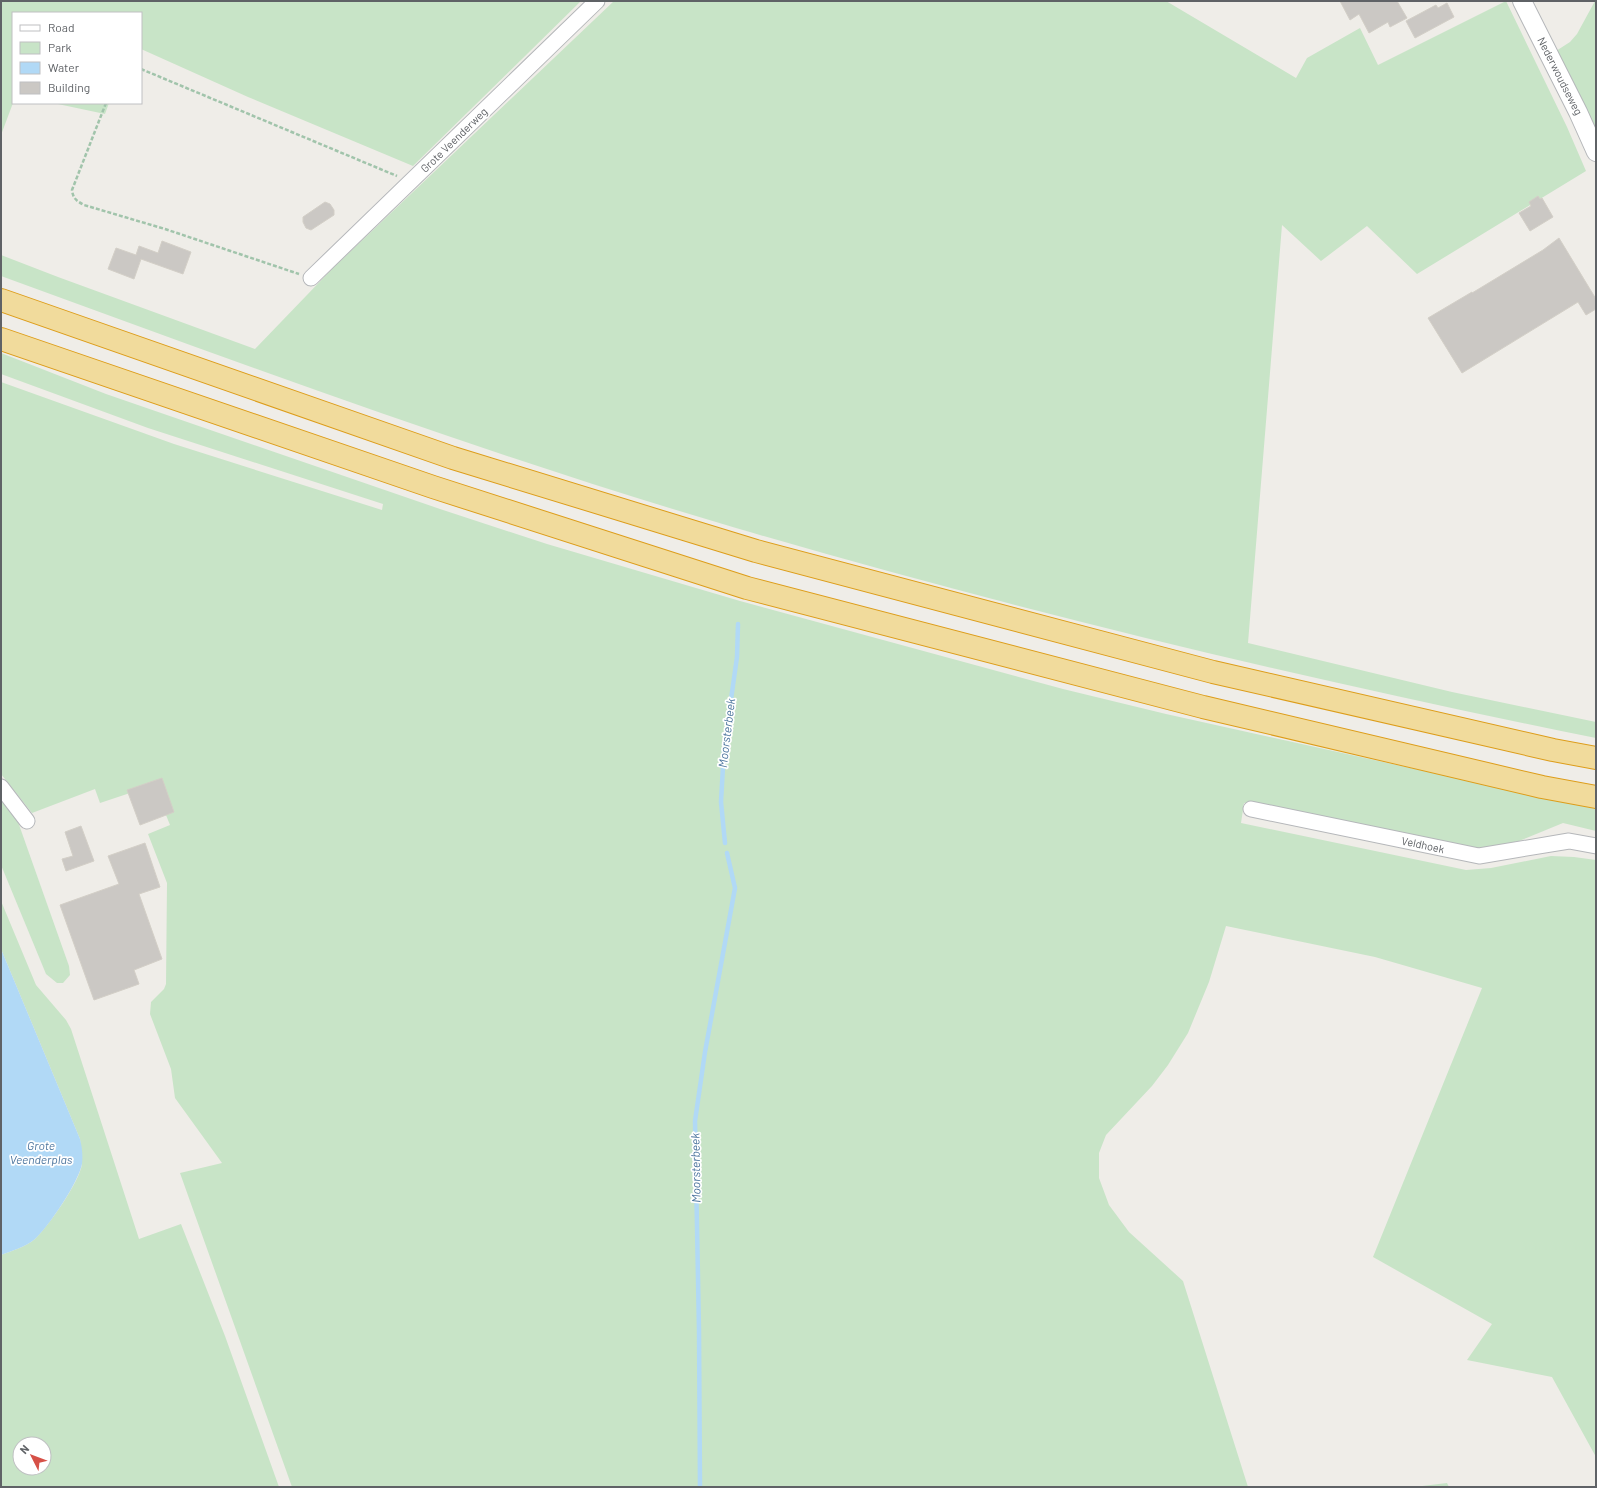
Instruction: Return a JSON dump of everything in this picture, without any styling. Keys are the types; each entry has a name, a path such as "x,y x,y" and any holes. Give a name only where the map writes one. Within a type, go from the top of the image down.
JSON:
{"highway":[{"path":"1,300 453,458 756,551 1206,670 1553,750 1596,758"},
{"path":"1,339 434,488 747,588 1203,707 1542,787 1596,797"}],"street":[{"name":"Grote Veenderweg","path":"310,278 597,1"},
{"name":"Nederwoudseweg","path":"1522,1 1578,112 1596,152"},
{"path":"1,787 27,821"},
{"name":"Veldhoek","path":"1251,809 1479,856 1569,841 1596,846"}],"path":[{"path":"142,69 410,182"},
{"path":"106,104 72,190 76,201 84,205 165,229 310,278"}],"green space":[{"path":"1,1 581,1 413,166 248,97 142,49 142,12 12,12 13,104 1,135"},
{"path":"614,1 1166,1 1296,78 1307,58 1360,28 1378,65 1506,1 1567,127 1586,171 1417,274 1367,226 1321,261 1282,225 1248,643 1452,692 1596,722 1596,738 1488,716 1272,668 1056,616 949,588 736,528 643,500 459,440 275,376 1,276 1,255 255,349 332,269"},
{"path":"1595,1 1596,146 1556,51 1570,42 1577,34"},
{"path":"58,104 109,104 105,114"},
{"path":"1,353 106,394 440,509 547,544 740,601 1063,689 1166,714 1596,809 1596,831 1563,823 1519,841 1486,848 1460,850 1244,803 1241,823 1466,870 1491,868 1551,856 1596,860 1596,1457 1552,1377 1467,1360 1492,1324 1373,1257 1482,988 1375,957 1226,926 1209,982 1188,1033 1168,1065 1152,1086 1106,1135 1099,1153 1099,1178 1109,1205 1129,1232 1183,1281 1248,1487 292,1487 180,1173 222,1163 175,1098 171,1069 150,1014 151,1002 164,989 166,984 167,883 148,834 170,825 154,785 100,803 95,789 32,813 1,774 1,382 174,444 382,510 383,504 148,428 1,374"},
{"path":"1,798 17,819 69,966 70,975 63,983 57,983 46,974 1,865"},
{"path":"1,901 36,985 66,1020 71,1029 139,1239 181,1224 225,1336 279,1487 1,1487 1,1255 35,1239 41,1233 70,1192 80,1172 82,1164 80,1139 1,949"},
{"path":"1447,1483 1449,1487 1414,1487"}],"water":[{"name":"Grote Veenderplas","path":"1,949 80,1139 82,1148 82,1164 69,1193 41,1233 27,1244 1,1255"}],"building":[{"path":"1340,1 1397,1 1407,18 1390,27 1388,22 1369,33 1359,14 1350,20"},
{"path":"1447,3 1454,17 1415,38 1406,21 1436,5 1438,8"},
{"path":"1538,196 1540,199 1542,198 1553,217 1530,231 1519,213 1531,206 1529,202"},
{"path":"325,202 330,204 334,210 334,215 311,230 306,228 303,222 303,217"},
{"path":"1559,238 1596,299 1596,309 1586,315 1578,302 1462,373 1428,318 1543,250"},
{"path":"162,241 191,252 183,274 141,259 134,279 108,269 116,248 136,255 139,246 158,253"},
{"path":"162,778 174,812 140,825 127,790"},
{"path":"81,826 94,861 66,871 62,859 73,856 65,832"},
{"path":"145,843 160,887 139,894 162,959 134,970 139,984 94,1000 60,905 119,884 108,856"}],"waterway":[{"name":"Moorsterbeek","path":"725,843 721,802 724,749 737,657 738,624"},
{"name":"Moorsterbeek","path":"700,1487 695,1121 705,1052 735,888 727,853"}]}
